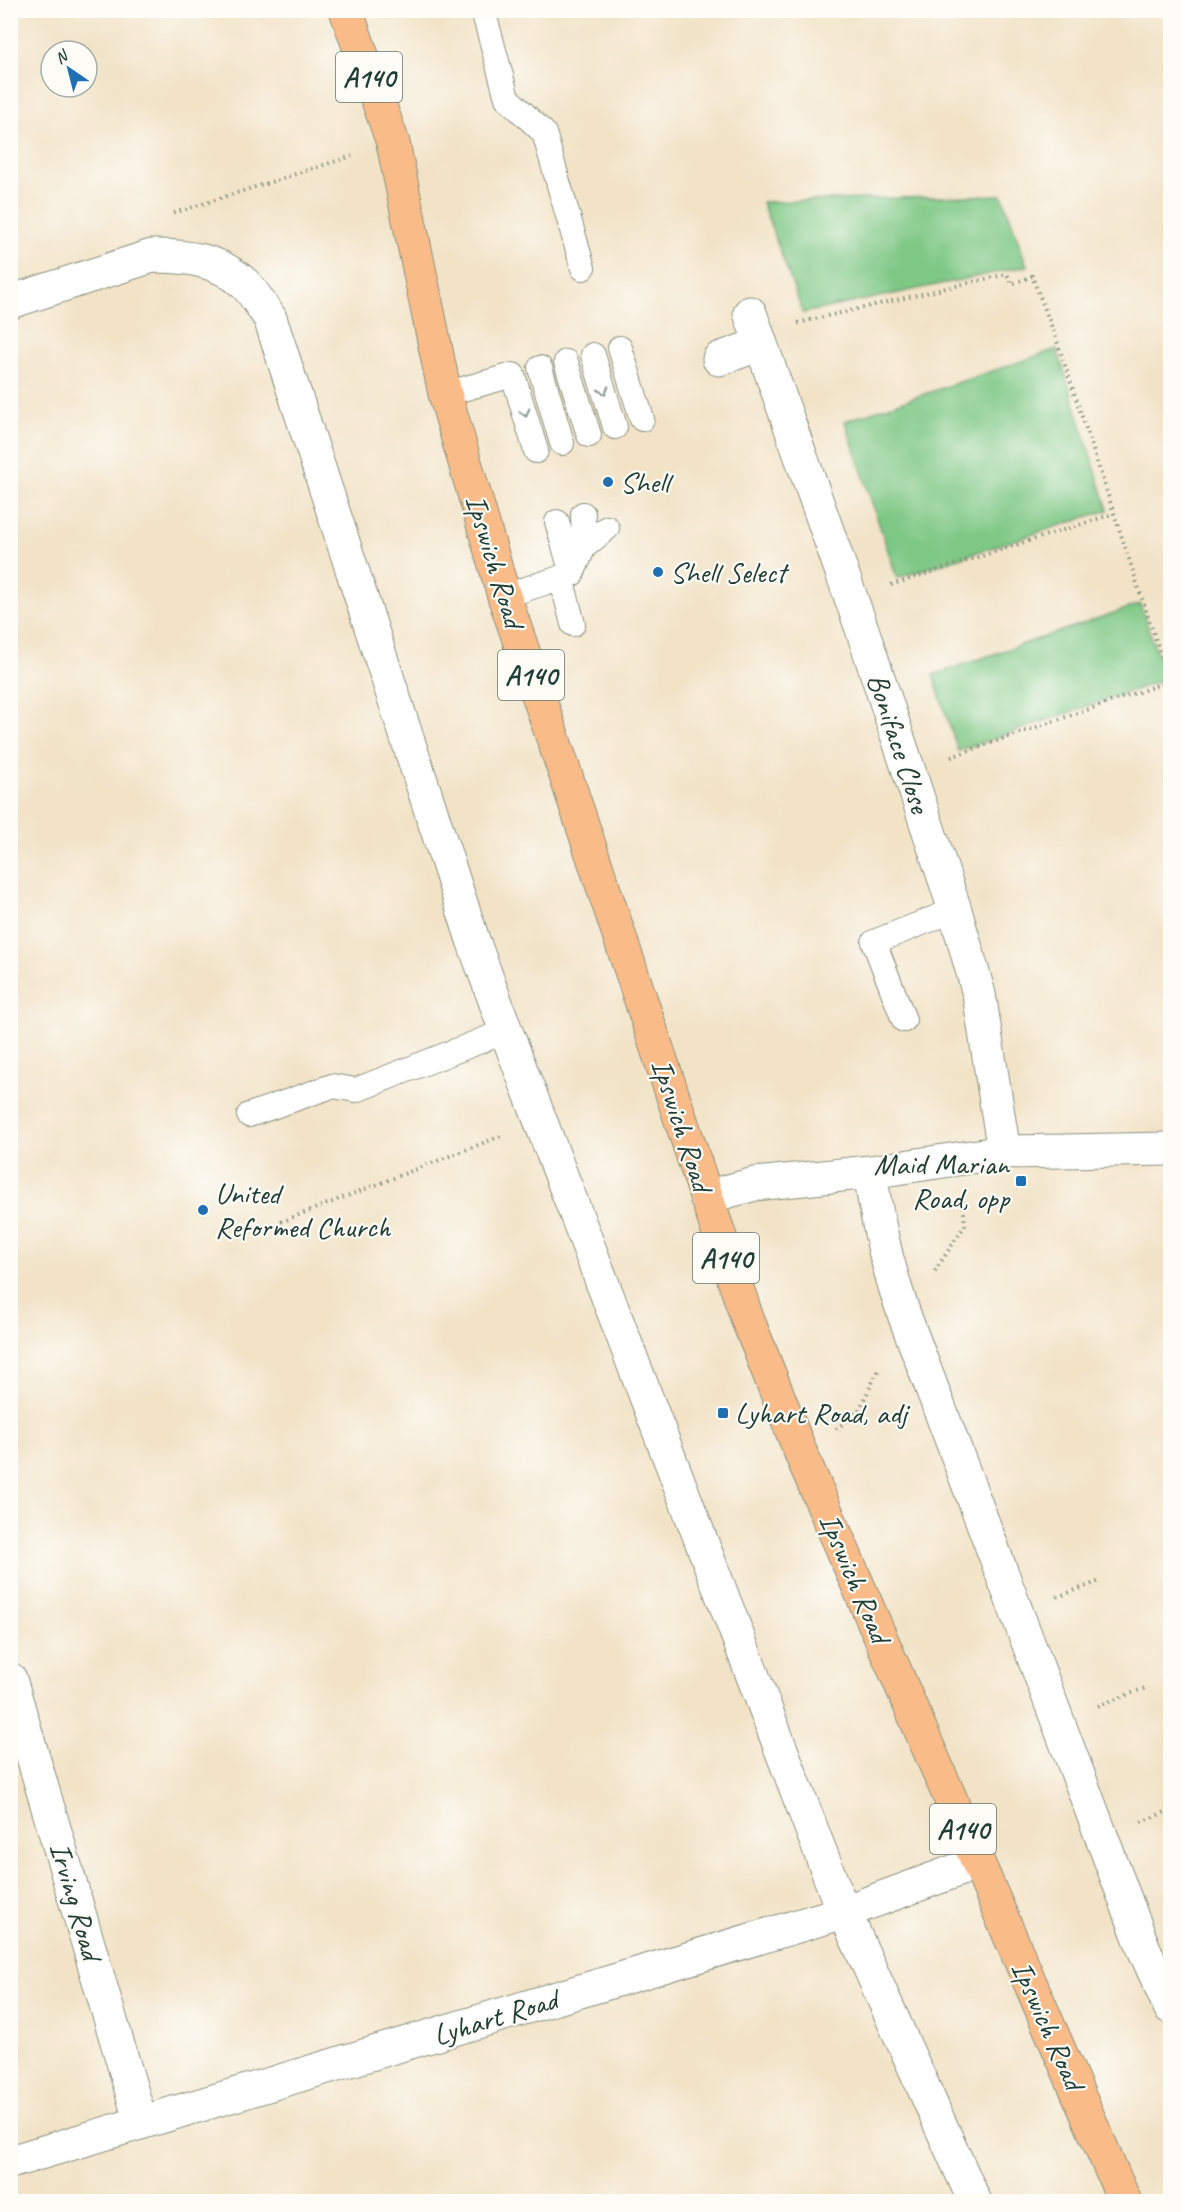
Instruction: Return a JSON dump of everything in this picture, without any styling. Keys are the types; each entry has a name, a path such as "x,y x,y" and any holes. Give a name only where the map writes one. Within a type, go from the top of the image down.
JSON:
{"highway":[{"name":"Ipswich Road","path":"346,10 393,143 446,394 504,596 747,1318 798,1445 1125,2202"}],"street":[{"path":"10,302 152,256 172,256 201,260 222,267 245,284 270,318 473,940 506,1031 844,1912 975,2202"},
{"name":"Boniface Close","path":"750,313 862,629 955,910 979,994 1004,1152"},
{"path":"719,359 761,344"},
{"path":"705,1197 755,1184 870,1172 1004,1152 1170,1149"},
{"path":"870,1172 876,1216 892,1282 1144,1949 1170,2007"},
{"name":"Irving Road","path":"10,1679 141,2123"},
{"name":"Lyhart Road","path":"10,2162 844,1912 977,1863"}],"lane":[{"path":"483,10 507,98 544,133 583,268"},
{"path":"620,348 642,419"},
{"path":"593,355 615,427"},
{"path":"566,362 589,435"},
{"path":"540,368 562,442"},
{"path":"446,394 513,375 536,451"},
{"path":"583,514 584,547"},
{"path":"557,522 573,624"},
{"path":"504,596 566,575 584,547 607,528"},
{"path":"904,1020 874,942 955,910"},
{"path":"249,1115 332,1086 356,1090 506,1031"}],"path":[{"path":"172,256 174,212 393,143"},
{"path":"796,324 1007,274 1012,284 1032,276 1056,338 1170,682 951,757"},
{"path":"889,586 1113,514"},
{"path":"281,1222 503,1135"},
{"path":"1058,1722 1145,1688"}],"green space":[{"path":"1002,195 1027,266 803,313 762,202"},
{"path":"1057,349 1108,510 897,578 845,421"},
{"path":"1140,604 1166,679 958,751 933,675"}],"place":[{"name":"Shell","path":"608,482"},
{"name":"Shell Select","path":"658,572"},
{"name":"Maid Marian Road, opp","path":"1021,1181"},
{"name":"United Reformed Church","path":"203,1210"},
{"name":"Lyhart Road, adj","path":"723,1413"}]}
